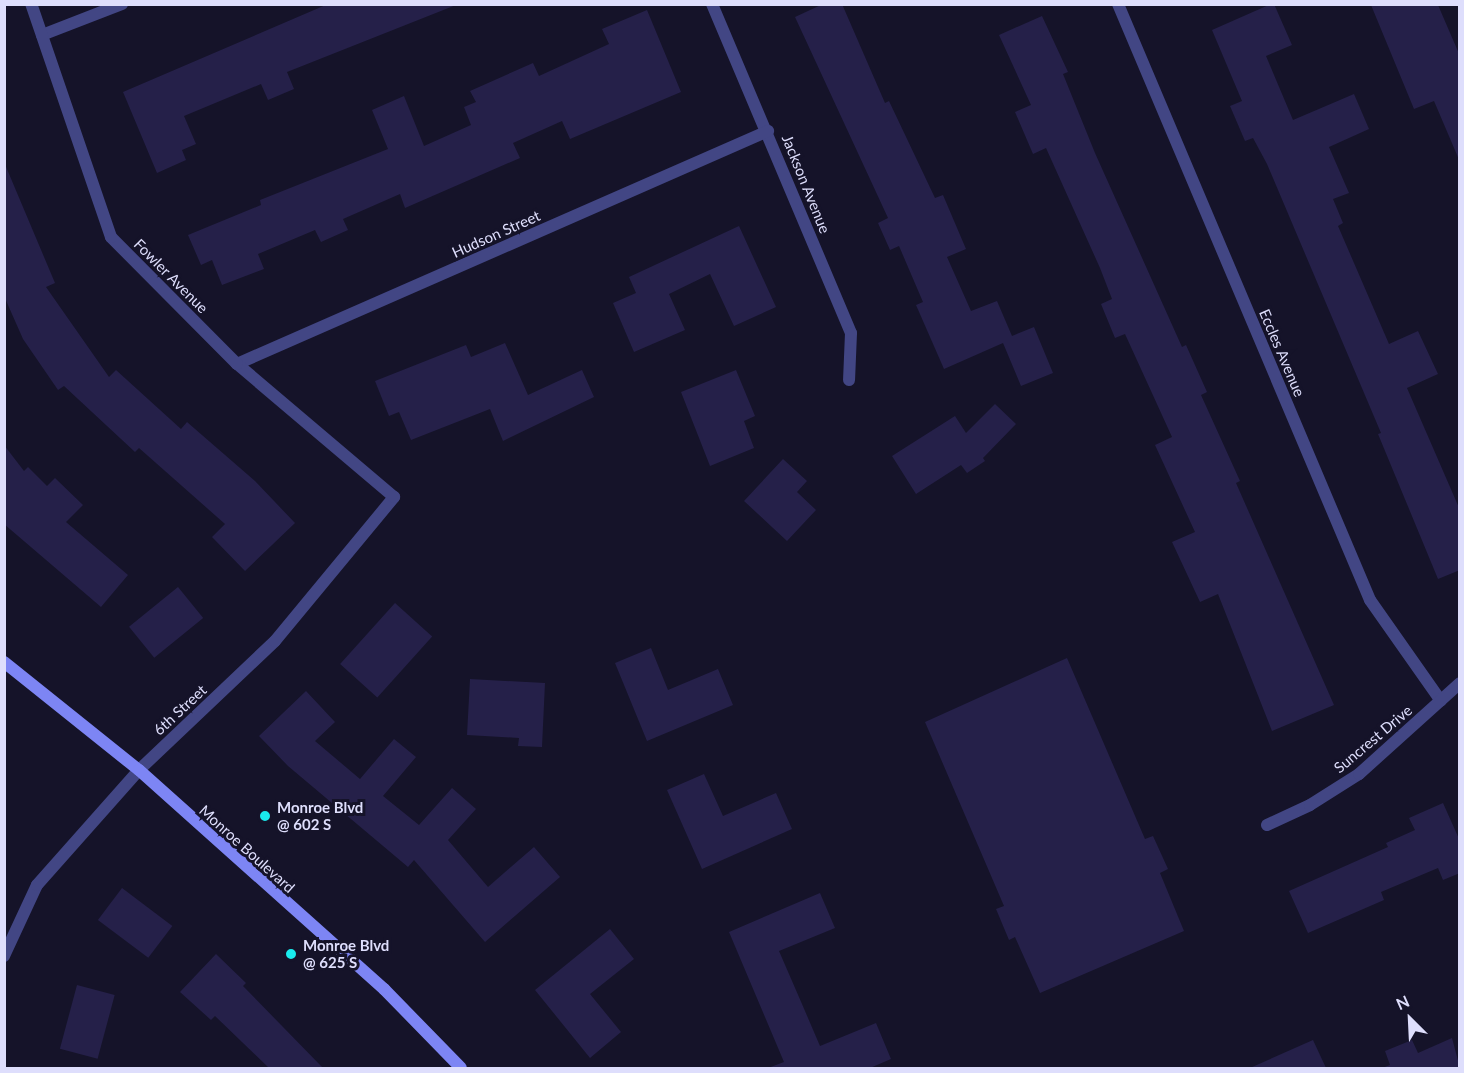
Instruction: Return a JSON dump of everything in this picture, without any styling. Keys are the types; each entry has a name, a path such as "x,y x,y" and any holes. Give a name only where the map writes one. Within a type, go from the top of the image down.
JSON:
{"main road":[{"name":"Monroe Boulevard","path":"4,662 139,770 384,989 461,1068"}],"street":[{"name":"Fowler Avenue","path":"31,4 111,237 237,364 394,497"},
{"path":"42,35 122,4"},
{"name":"Jackson Avenue","path":"712,4 768,131 851,333 849,380"},
{"name":"Eccles Avenue","path":"1118,4 1370,600 1441,701"},
{"name":"Hudson Street","path":"237,364 768,131"},
{"name":"6th Street","path":"4,956 36,885 139,770 275,640 394,497"},
{"name":"Suncrest Drive","path":"1267,825 1310,805 1359,774 1460,683"}],"building":[{"path":"328,4 456,5 287,72 294,89 268,100 261,84 184,116 196,144 182,150 186,160 157,173 123,92"},
{"path":"823,4 842,4 885,103 889,101 935,198 943,195 966,249 947,257 971,311 997,301 1012,336 1034,327 1053,373 1021,386 1003,343 944,369 916,305 923,302 899,246 890,250 878,223 888,218 795,17"},
{"path":"1274,4 1292,45 1266,56 1293,120 1354,94 1369,129 1329,147 1349,193 1333,199 1343,223 1338,226 1389,344 1418,331 1438,374 1407,388 1460,510 1460,570 1438,579 1378,434 1381,433 1267,164 1253,138 1245,141 1230,106 1242,101 1212,30"},
{"path":"1371,5 1438,5 1460,56 1460,162 1434,101 1414,109"},
{"path":"647,10 681,92 570,139 562,121 513,143 520,158 405,208 400,194 343,219 348,230 321,242 315,230 258,254 264,269 222,285 212,260 201,265 188,235 261,205 260,200 388,149 372,110 404,96 424,146 471,125 464,107 476,102 470,91 533,63 539,76 609,44 602,29"},
{"path":"1042,16 1068,72 1063,74 1095,153 1182,347 1186,345 1207,392 1201,395 1240,481 1236,483 1334,705 1272,731 1218,594 1200,602 1172,542 1195,532 1155,445 1172,437 1125,334 1115,338 1101,304 1112,299 1046,148 1033,154 1015,112 1031,105 999,35"},
{"path":"4,162 55,283 46,287 109,377 116,370 181,429 187,422 255,481 295,523 245,571 212,537 225,524 139,448 135,452 64,386 58,390 23,339 4,296"},
{"path":"739,226 776,307 734,326 710,274 669,294 685,330 634,352 613,303 636,293 629,277"},
{"path":"505,343 528,395 582,370 594,397 503,441 490,409 411,440 399,412 389,416 375,381 466,345 471,357"},
{"path":"736,370 755,416 744,421 754,448 710,466 681,392"},
{"path":"995,404 1016,424 983,458 985,461 967,473 961,465 916,494 892,456 955,416 966,433"},
{"path":"4,445 24,471 28,467 47,486 55,478 83,505 66,522 128,575 101,607 4,524"},
{"path":"783,459 807,481 797,492 816,510 787,541 744,501"},
{"path":"178,587 203,618 154,658 129,627"},
{"path":"395,603 432,636 377,697 340,664"},
{"path":"651,648 668,690 718,669 733,705 647,741 615,663"},
{"path":"1067,658 1145,839 1153,836 1168,869 1160,873 1184,931 1040,993 1015,937 1009,940 996,909 1004,906 925,722"},
{"path":"470,679 545,683 542,747 518,746 519,738 467,735"},
{"path":"306,691 335,722 315,741 360,779 394,739 416,757 383,796 419,825 452,788 476,809 448,840 488,887 534,847 560,877 485,942 414,860 408,867 288,766 259,736"},
{"path":"704,774 723,816 776,793 792,829 702,869 667,790"},
{"path":"1443,803 1460,841 1460,873 1443,880 1438,868 1381,892 1384,900 1308,933 1289,891 1388,847 1386,843 1415,830 1409,818"},
{"path":"122,888 172,926 148,958 98,920"},
{"path":"820,893 835,928 779,951 820,1046 876,1023 891,1059 870,1068 768,1068 784,1062 729,932"},
{"path":"610,929 634,959 590,994 621,1032 590,1058 535,990"},
{"path":"216,954 246,983 243,986 323,1068 269,1068 215,1016 211,1020 180,992"},
{"path":"77,985 115,995 98,1059 60,1049"},
{"path":"1452,1038 1460,1068 1382,1068 1390,1065 1385,1051 1412,1040 1418,1053"},
{"path":"1313,1040 1326,1068 1250,1068"}],"place":[{"name":"Monroe Blvd @ 602 S","path":"265,816"},
{"name":"Monroe Blvd @ 625 S","path":"291,954"}]}
